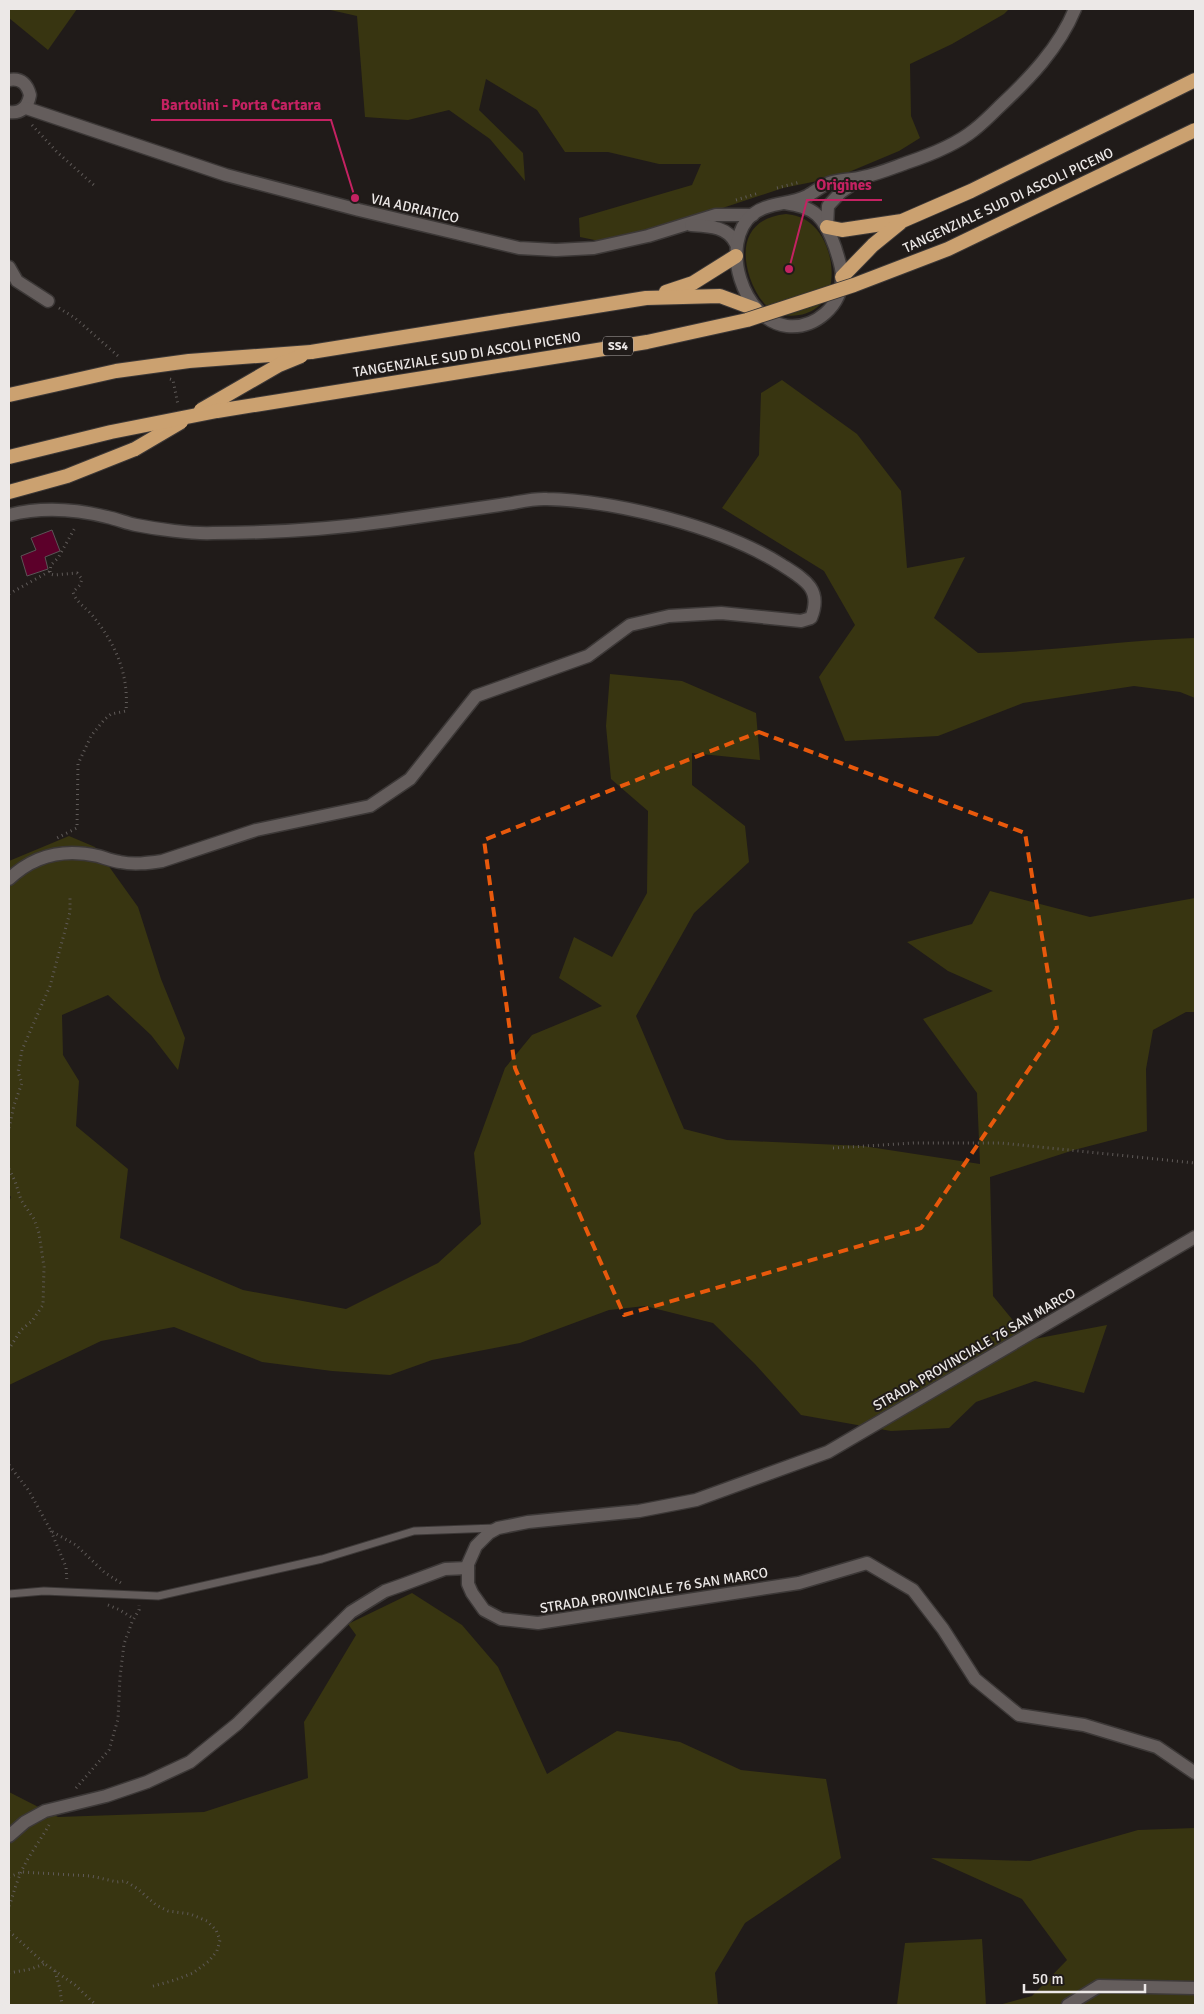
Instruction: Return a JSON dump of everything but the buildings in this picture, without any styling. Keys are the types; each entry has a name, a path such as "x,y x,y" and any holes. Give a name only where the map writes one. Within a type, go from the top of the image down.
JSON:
{"highway":[{"path":"827,227 851,230 902,221 970,191 1195,80"},
{"name":"TANGENZIALE SUD DI ASCOLI PICENO","path":"9,457 111,432 217,410 647,342 747,320 854,285 948,249 1195,130"},
{"path":"842,277 873,245 902,221"},
{"path":"646,298 693,283 736,250"},
{"path":"9,395 116,371 189,361 311,352 646,298 720,296 755,309"},
{"path":"9,492 67,476 135,449 279,365 311,352"}],"street":[{"name":"VIA ADRIATICO","path":"18,110 226,175 359,210 520,248 556,250 594,248 648,236 716,215 753,215 768,206 806,196 832,182 862,178 909,162 942,148 974,131 1032,76 1055,45 1075,9"},
{"path":"9,80 20,80 28,88 30,95 18,110"},
{"name":"VIA ADRIATICO","path":"827,227 828,206 834,198 862,178"},
{"name":"VIA ADRIATICO","path":"755,309 774,322 796,326 808,324 819,319 835,303 840,292 842,277 840,262 827,227 817,215 808,209 785,203"},
{"path":"753,215 742,228 736,250 745,288 755,309"},
{"name":"VIA ADRIATICO","path":"688,224 711,226 727,231 733,238 736,250"},
{"path":"9,267 17,281 48,301"},
{"path":"9,516 26,511 61,510 106,516 136,525 211,534 307,529 387,522 546,499 622,507 691,526 745,545 773,559 806,582 812,588 815,598 811,618 801,622 721,613 669,616 630,625 588,656 476,696 410,779 370,806 256,830 162,861 148,863 121,862 98,856 57,852 30,862 9,880"},
{"name":"STRADA PROVINCIALE 76 SAN MARCO","path":"1195,1238 828,1452 696,1500 639,1511 528,1522 498,1528 482,1539 476,1546 471,1555 468,1568 468,1584 484,1610 501,1620 538,1623 799,1583 867,1563 913,1590 942,1629 975,1679 1019,1715 1084,1725 1158,1747 1195,1773"},
{"path":"9,1836 34,1816 60,1806 114,1793 147,1782 190,1762 237,1724 351,1612 376,1596 402,1585 445,1569 468,1568"},
{"path":"1068,2005 1099,1986 1195,1988"}],"lane":[{"path":"9,1594 44,1591 158,1596 322,1559 414,1531 498,1528"}],"path":[{"path":"18,110 57,152 96,187"},
{"path":"9,594 50,571 77,524 85,525"},
{"path":"48,843 77,828 78,764 91,736 111,714 126,710 127,699 122,664 110,640 93,617 75,599 73,592 80,585 81,576 77,574 54,575 50,574 50,571"},
{"path":"9,1128 14,1105 22,1083 18,1072 22,1050 50,986 68,921 70,898"},
{"path":"833,1148 913,1143 1001,1143 1195,1163"},
{"path":"9,1169 21,1200 34,1218 39,1233 44,1266 43,1305 32,1321 21,1330 9,1348"},
{"path":"9,1465 29,1491 51,1531 66,1567 66,1580 73,1592"},
{"path":"9,1906 15,1893 17,1881 60,1806 109,1750 118,1719 124,1644 132,1622 139,1610 140,1595 104,1572 76,1545 51,1531"},
{"path":"9,1878 22,1872 91,1876 117,1882 125,1881 138,1889 156,1905 207,1921 216,1930 220,1940 217,1951 210,1961 193,1973 150,1986"},
{"path":"9,1931 45,1964 75,1985 96,2005"},
{"path":"9,1973 45,1964"},
{"path":"55,1970 62,2005"}],"highlighted area":[{"path":"759,732 1025,833 1057,1028 921,1228 624,1315 515,1068 484,840"}],"shaded area":[{"path":"9,9 77,9 48,50 9,18"},
{"path":"326,9 1009,9 1004,14 952,44 910,64 911,116 920,138 899,151 837,177 783,188 614,244 580,237 579,218 692,185 701,164 659,164 608,152 565,152 537,110 486,79 479,110 523,153 525,181 490,139 449,110 408,120 365,117 357,16"},
{"path":"786,214 805,219 817,230 828,250 832,273 828,294 822,303 809,312 789,316 767,307 757,294 750,278 746,255 747,244 755,227 763,221"},
{"path":"782,380 857,434 901,491 907,568 965,557 934,618 978,653 1033,651 1195,638 1195,698 1180,692 1134,686 1023,703 938,736 845,741 819,677 855,625 824,571 722,508 759,455 761,393"},
{"path":"610,674 682,681 756,713 760,760 692,753 692,785 745,826 749,862 694,913 636,1016 684,1129 727,1140 863,1146 980,1164 977,1093 923,1019 993,991 948,971 907,942 972,924 990,891 1090,917 1195,898 1195,1012 1186,1012 1153,1030 1146,1069 1147,1131 1074,1150 990,1177 993,1296 1029,1340 1107,1325 1084,1393 1035,1381 976,1402 949,1428 891,1431 801,1415 755,1364 713,1323 645,1306 609,1310 520,1343 432,1360 390,1375 332,1371 262,1362 174,1327 101,1341 9,1385 9,1202 11,1197 9,1194 9,861 69,836 95,847 138,907 161,979 185,1038 178,1070 151,1035 108,995 62,1015 63,1055 79,1081 76,1126 128,1169 120,1238 243,1290 346,1309 438,1263 481,1224 474,1153 505,1068 532,1035 602,1006 559,978 574,937 612,957 647,893 648,811 611,779 606,726"},
{"path":"412,1593 462,1625 498,1667 547,1774 617,1731 680,1742 741,1770 826,1779 841,1858 745,1923 715,1973 718,2005 9,2005 9,1792 58,1817 204,1812 308,1778 304,1722 356,1635 348,1624"},
{"path":"1195,1828 1195,2005 999,2005 1032,1996 1067,1960 1022,1899 931,1858 1030,1861 1138,1830"},
{"path":"982,1939 986,2005 897,2005 905,1943"}],"place":[{"name":"Bartolini - Porta Cartara","path":"355,198"},
{"name":"Origines","path":"789,269"}]}
